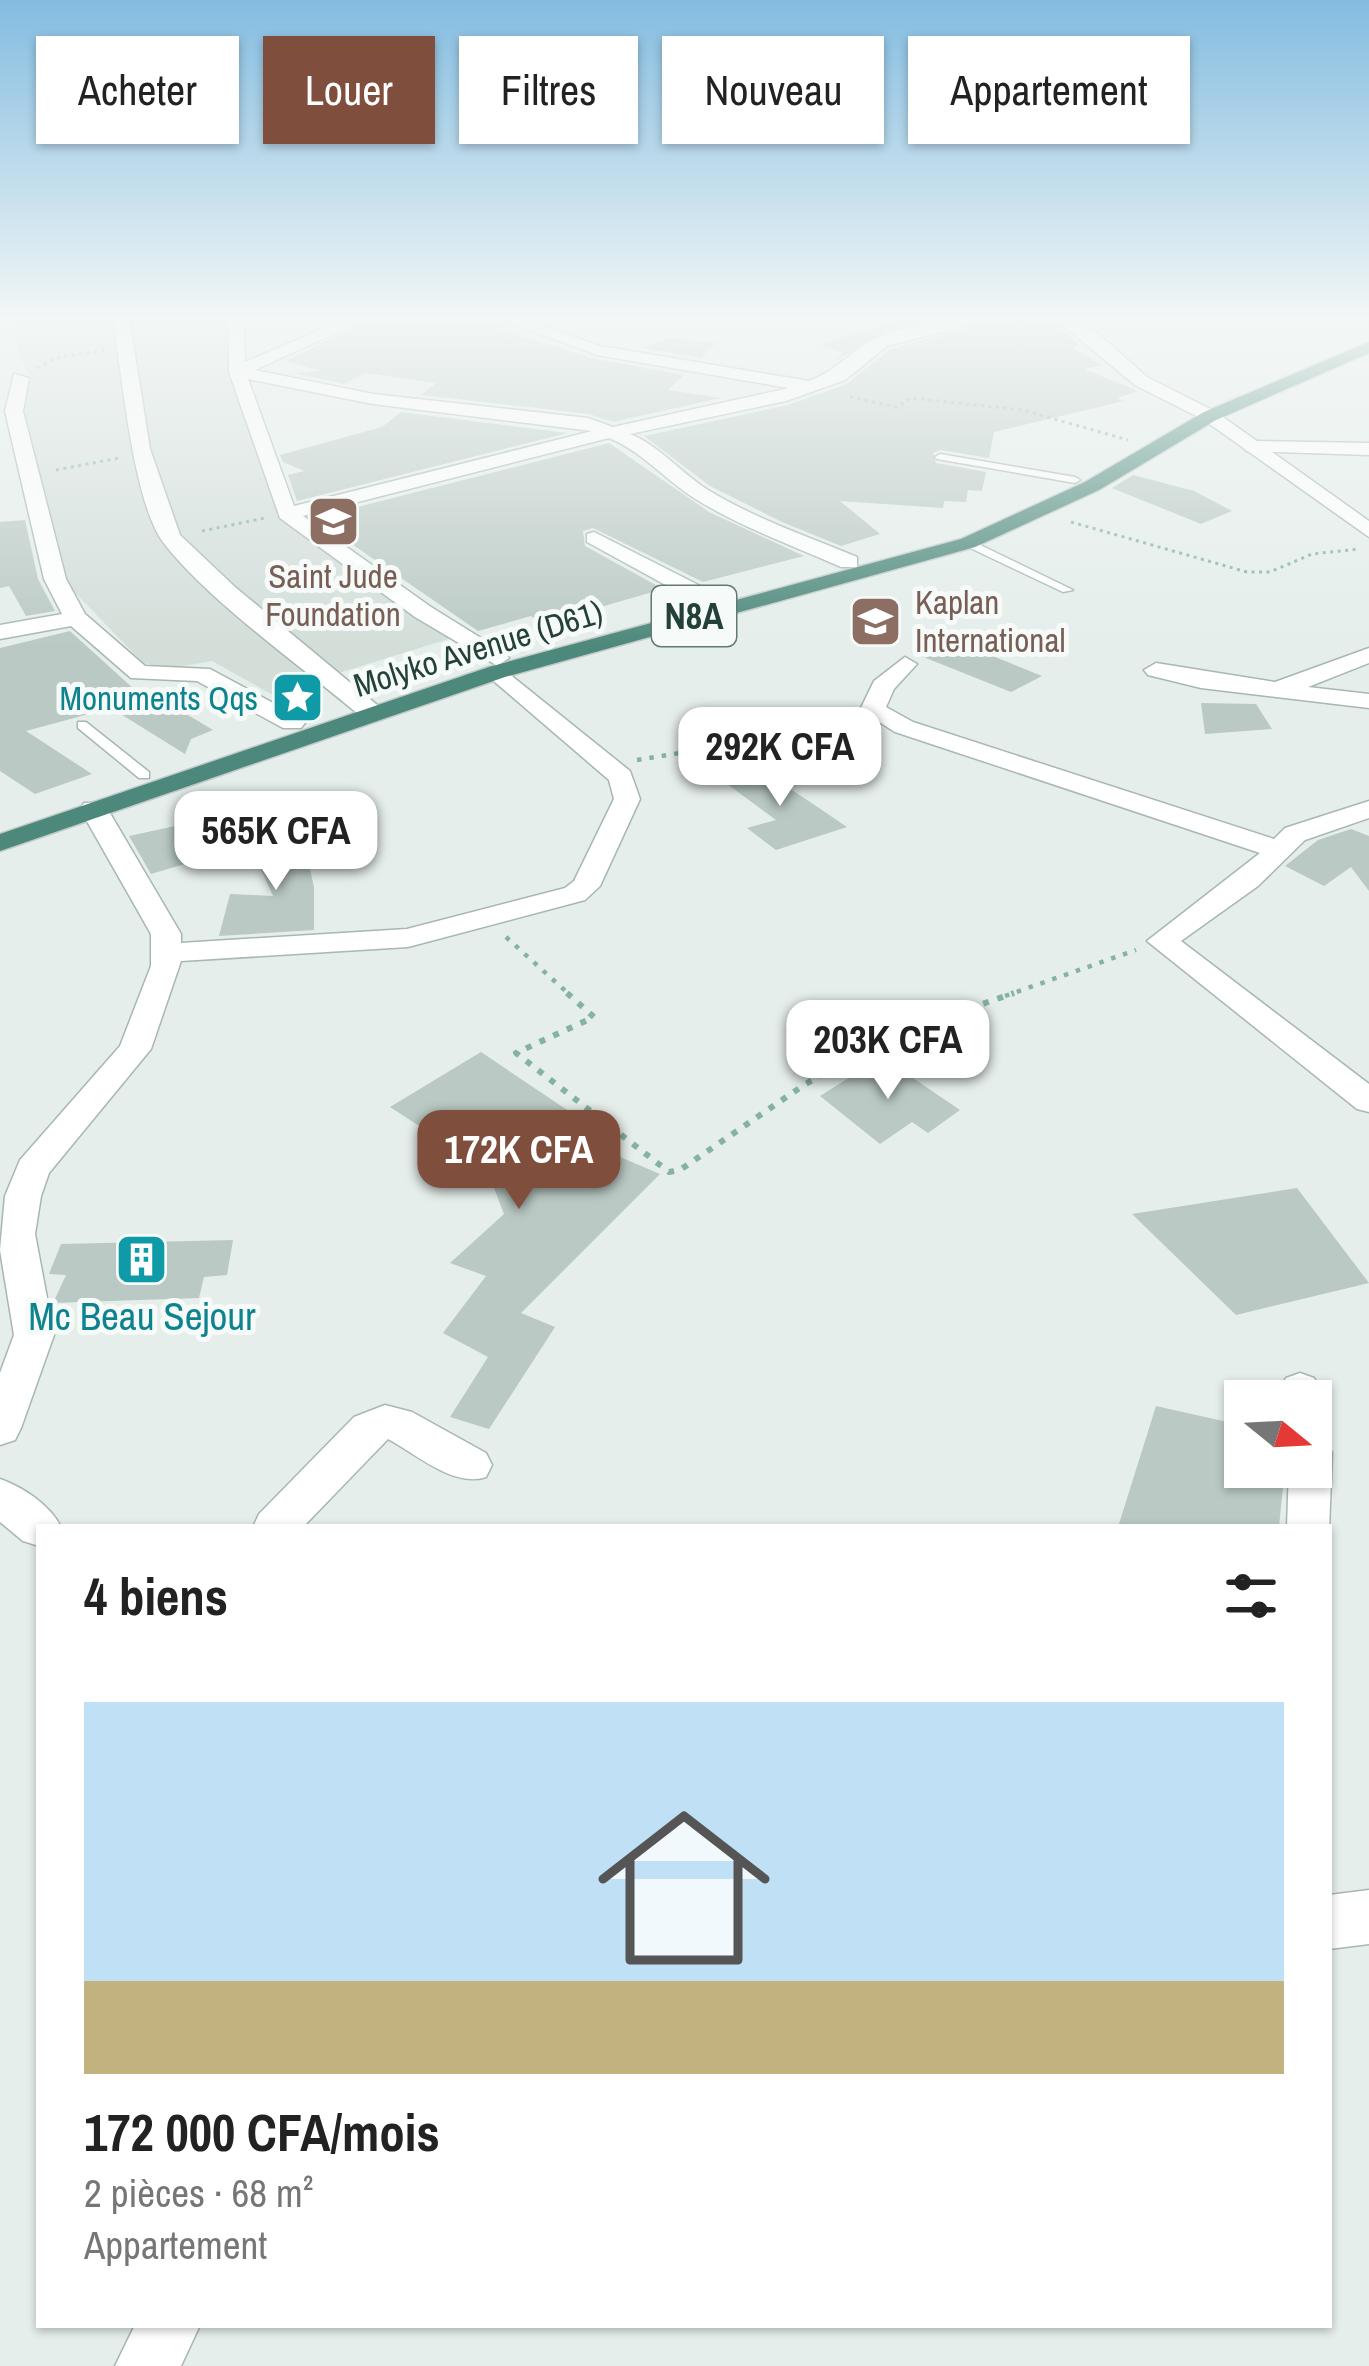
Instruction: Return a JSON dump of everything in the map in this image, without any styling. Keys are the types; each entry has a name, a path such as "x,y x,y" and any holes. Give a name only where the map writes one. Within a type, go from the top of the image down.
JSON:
{"highway":[{"name":"Molyko Avenue (D61)","path":"0,843 365,708 496,665 974,526 1075,480 1170,427"},
{"name":"Molyko Avenue (D61)","path":"496,665 968,543 1039,513 1180,427"},
{"name":"Molyko Avenue (D61)","path":"0,825 292,723 365,708"}],"street":[{"path":"10,427 55,579 76,618 139,673 202,674 292,723"},
{"path":"138,427 142,454 170,536 227,592 365,708"},
{"path":"167,953 408,938 575,894 586,886 627,799 620,777 496,665 286,514 259,427"},
{"path":"598,427 639,444 696,491 738,515 849,562"},
{"path":"286,514 647,427"},
{"path":"1226,427 1369,531"},
{"path":"1253,447 1369,449"},
{"path":"594,538 712,601"},
{"path":"0,632 76,618"},
{"path":"1277,690 1369,655"},
{"path":"905,664 883,686 872,710 959,746 1166,809 1279,850"},
{"path":"1156,670 1201,681 1369,701"},
{"path":"0,1427 34,1335 16,1234 23,1196 33,1169 135,1049 167,953 166,934 94,809"},
{"path":"1369,809 1294,834 1248,880 1162,940 1369,1101"},
{"path":"278,1524 369,1430 385,1421 471,1465"},
{"path":"1309,1524 1310,1488"},
{"path":"0,1497 36,1526"},
{"path":"1332,1922 1369,1917"},
{"path":"147,2366 167,2328"}],"lane":[{"path":"940,457 1075,480"},
{"path":"968,543 1067,590"},
{"path":"82,724 144,775"}],"path":[{"path":"1085,427 1137,442"},
{"path":"22,479 142,454"},
{"path":"1039,513 1247,572 1270,572 1312,554 1369,548"},
{"path":"170,536 286,514"},
{"path":"608,766 744,739 838,727 872,710"},
{"path":"488,920 594,1016 516,1052 669,1172 680,1170 804,1084 887,1037 1162,940"}],"shaded area":[{"path":"29,427 260,427 285,521 455,637 271,694 212,661 171,668 143,663 60,577"}],"building":[{"path":"380,427 524,427 568,433 297,501 288,475 304,471 283,462 280,455"},
{"path":"684,427 1013,427 994,432 989,458 941,450 933,453 936,463 986,472 982,491 968,490 966,502 944,501 943,508 840,501 880,534 841,546 710,486 644,436"},
{"path":"609,443 709,512 804,556 703,582 593,528 583,531 585,546 663,589 542,624 531,616 478,631 314,518"},
{"path":"1133,475 1194,491 1232,511 1201,524 1112,488"},
{"path":"25,520 38,579 55,611 26,616 9,586 0,588 0,522"},
{"path":"70,631 147,701 158,697 213,730 191,739 185,754 111,708 26,731 92,774 35,794 0,771 0,648"},
{"path":"946,637 1042,676 1011,692 911,652"},
{"path":"1201,703 1256,704 1272,729 1205,734"},
{"path":"753,764 847,827 776,850 747,828 776,820 715,775"},
{"path":"180,825 198,860 151,874 129,836"},
{"path":"1351,829 1369,836 1369,891 1351,867 1324,886 1285,866 1318,840"},
{"path":"302,834 314,887 314,930 219,936 230,894 273,896 250,845"},
{"path":"481,1052 579,1118 559,1131 660,1174 521,1313 555,1327 489,1429 450,1417 488,1357 443,1333 486,1276 450,1263 504,1214 487,1170 390,1107"},
{"path":"882,1057 960,1110 928,1133 912,1122 880,1144 820,1096"},
{"path":"1297,1188 1369,1283 1236,1315 1132,1214"},
{"name":"Mc Beau Sejour","path":"233,1240 227,1275 204,1277 199,1298 53,1303 66,1275 49,1274 61,1244"},
{"path":"1156,1406 1224,1421 1224,1488 1283,1488 1279,1524 1119,1524"}],"place":[{"name":"Saint Jude Foundation","path":"333,522"},
{"name":"Kaplan International","path":"876,621"},
{"name":"Monuments Qqs","path":"297,698"},
{"name":"Mc Beau Sejour","path":"142,1259"}]}
